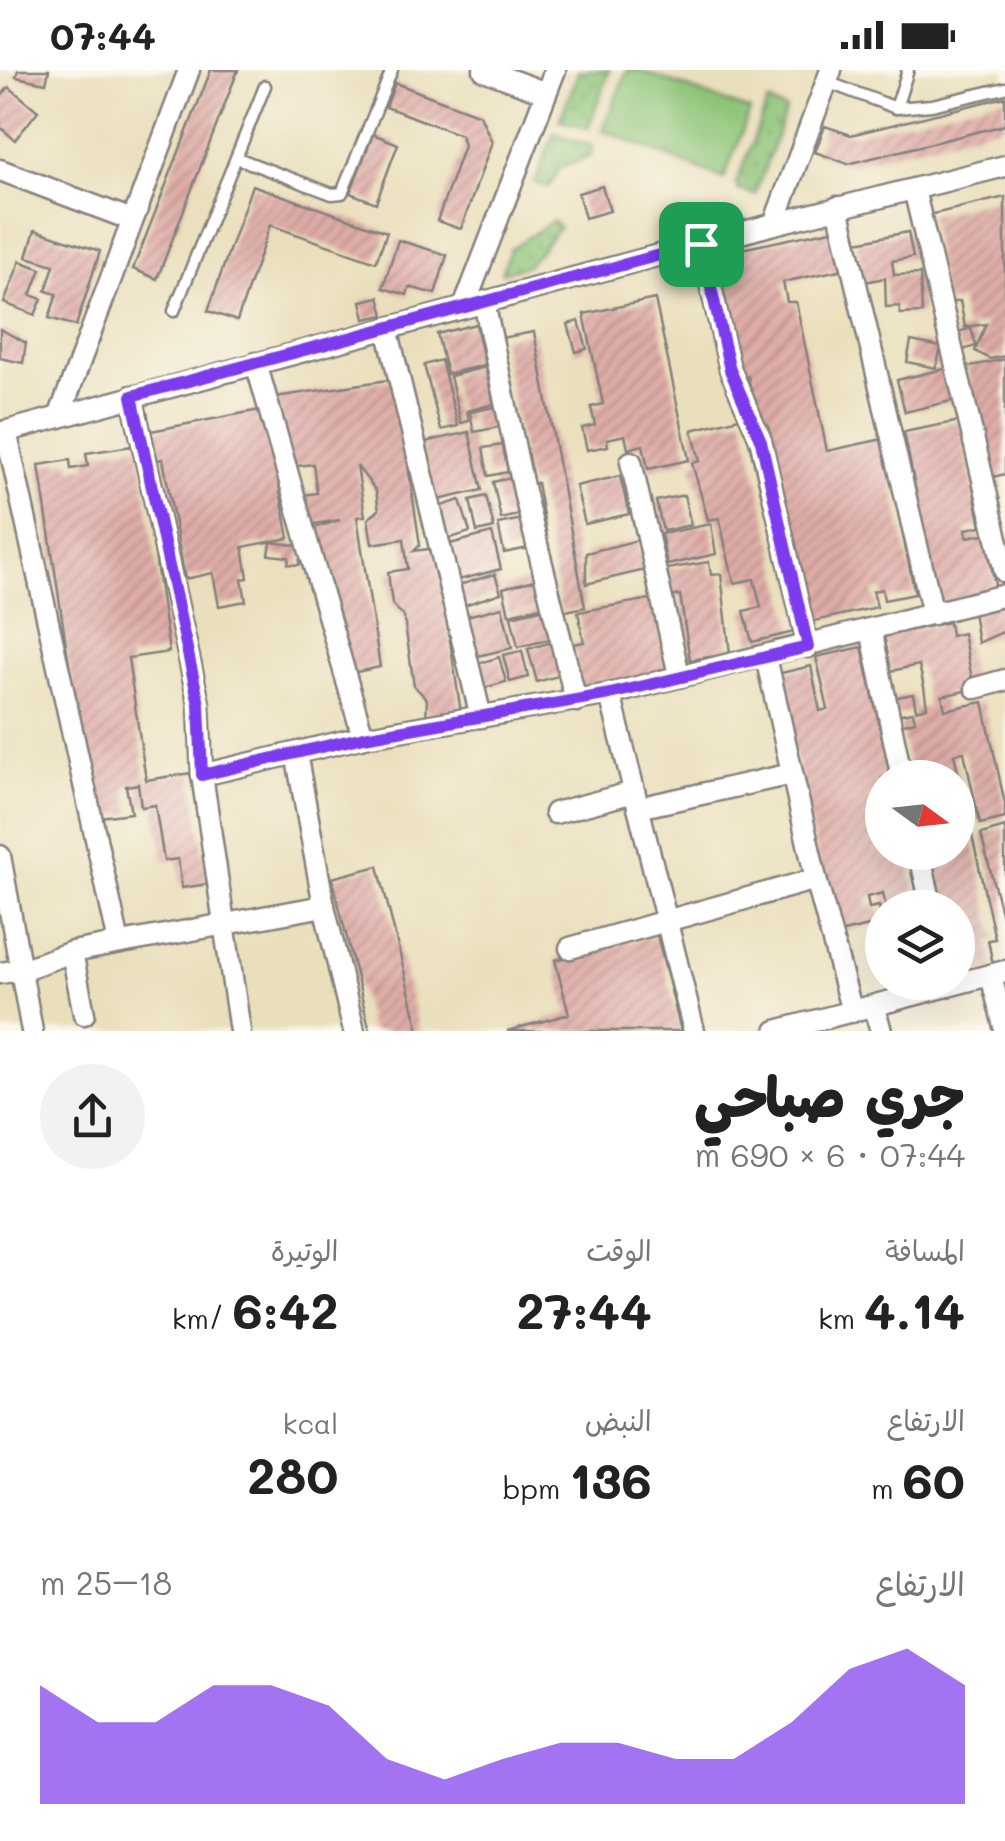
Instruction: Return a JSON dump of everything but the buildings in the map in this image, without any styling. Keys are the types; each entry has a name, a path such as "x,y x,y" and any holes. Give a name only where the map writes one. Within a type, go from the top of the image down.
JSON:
{"street":[{"path":"58,417 189,70"},
{"path":"484,70 546,93"},
{"path":"555,70 474,304 576,700"},
{"path":"774,224 829,76"},
{"path":"119,944 3,432 774,224 1005,166"},
{"path":"0,170 132,220"},
{"path":"914,189 1005,572"},
{"path":"838,208 933,614"},
{"path":"701,244 730,370 761,441 808,647"},
{"path":"387,328 481,716"},
{"path":"256,364 364,737"},
{"path":"132,396 199,704 202,775 240,1031"},
{"path":"631,462 679,675"},
{"path":"202,775 364,737 610,694 1005,595"},
{"path":"871,630 898,760"},
{"path":"766,657 816,879 852,1012"},
{"path":"976,688 1005,680"},
{"path":"610,694 694,1031"},
{"path":"296,753 324,906 354,1031"},
{"path":"555,814 792,774"},
{"path":"0,856 10,972 32,1031"},
{"path":"570,948 816,879"},
{"path":"10,972 72,952 324,906"},
{"path":"72,952 84,1014"},
{"path":"998,974 1005,1030"},
{"path":"776,1031 895,1000"},
{"path":"874,1006 881,1031"}],"lane":[{"path":"236,158 332,194 342,192 392,70"},
{"path":"896,108 908,70"},
{"path":"829,76 896,108 932,105 1005,88"},
{"path":"174,311 265,86"}],"green space":[{"path":"579,70 610,70 588,128 560,120"},
{"path":"627,70 639,70 750,111 724,179 603,130"},
{"path":"768,102 786,110 755,194 738,190 736,184"},
{"path":"554,133 592,146 591,156 560,167 549,187 535,183"},
{"path":"553,221 559,227 528,265 502,273 510,249"}],"route":[{"path":"701,244 730,370 761,441 808,647 610,694 364,737 202,775 199,704 132,396 701,244"}]}
